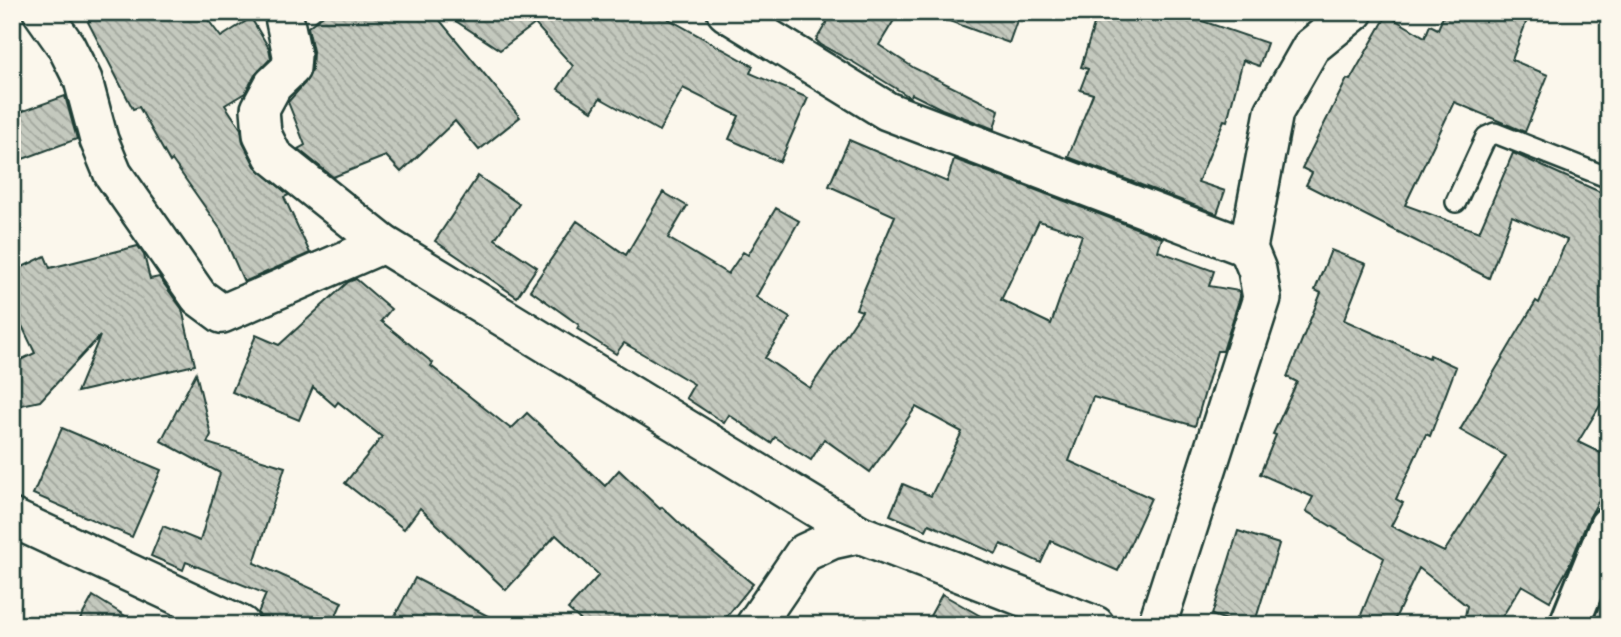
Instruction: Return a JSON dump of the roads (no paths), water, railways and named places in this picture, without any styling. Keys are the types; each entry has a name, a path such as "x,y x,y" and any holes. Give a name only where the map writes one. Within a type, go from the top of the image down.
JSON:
{"street":[{"path":"42,12 83,80 99,140 113,174 199,298 222,314 383,244"},
{"path":"283,12 292,55 291,68 273,85 260,108 262,134 273,156 383,244 859,534 1095,625"},
{"path":"726,12 887,111 1248,248"},
{"path":"1157,625 1262,298 1257,270 1248,248 1274,112 1311,47 1354,12"},
{"path":"12,518 241,625"},
{"path":"1569,625 1609,526"},
{"path":"755,625 804,553 832,540 859,534"}],"lane":[{"path":"1456,202 1486,137 1495,133 1609,178"}]}
